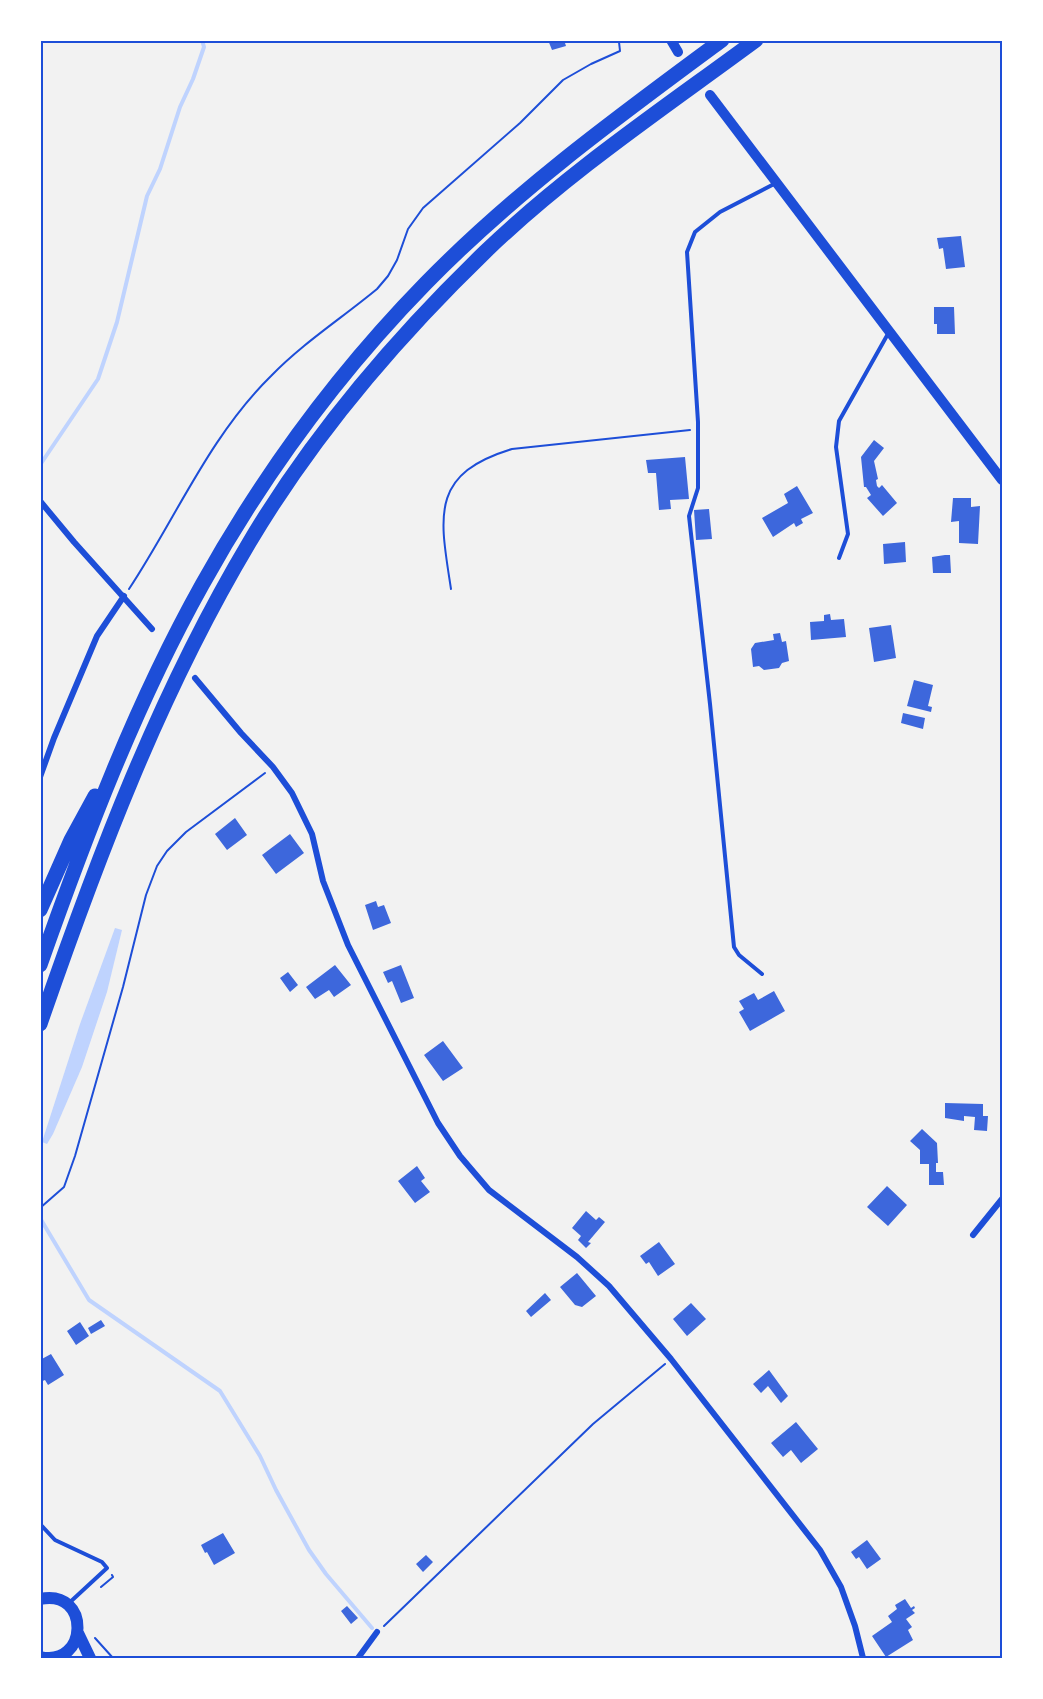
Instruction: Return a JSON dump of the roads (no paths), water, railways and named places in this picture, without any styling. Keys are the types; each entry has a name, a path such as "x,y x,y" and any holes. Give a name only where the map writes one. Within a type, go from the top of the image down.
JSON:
{"highway":[{"path":"40,910 71,840 126,741 201,587 235,527 305,425 382,330 443,267 524,192 580,146 722,40"},
{"path":"40,1024 88,890 145,746 180,671 250,540 319,438 354,393 397,344 487,250 594,160 756,40"},
{"path":"40,964 126,741"}],"main road":[{"path":"40,1590 47,1598 68,1605 77,1617 78,1633 90,1659"},
{"path":"40,1657 56,1658 70,1649 78,1633"}],"street":[{"path":"671,40 678,52"},
{"path":"710,95 1002,480"},
{"path":"40,501 152,629"},
{"path":"40,777 97,636 124,596"},
{"path":"195,678 273,767 292,793 312,834 323,881 348,945 438,1123 460,1156 489,1190 577,1257 609,1286 671,1359 820,1550 841,1587 855,1626 863,1659"},
{"path":"973,1235 1002,1199"},
{"path":"358,1659 377,1632"}],"lane":[{"path":"762,974 739,955 734,947 732,936 712,715 689,516 698,488 698,429 687,252 695,232 720,212 776,183"},
{"path":"839,558 848,534 836,447 839,421 889,331"},
{"path":"40,1524 51,1537 102,1562 107,1568 68,1605"}],"water":[{"path":"115,928 122,930 107,992 82,1067 47,1144 42,1142 80,1024"}],"waterway":[{"path":"40,465 98,379 117,322 147,196 160,169 180,107 193,79 204,47 202,40"},
{"path":"40,1218 89,1300 220,1391 260,1456 309,1550 326,1574 372,1628"}]}
